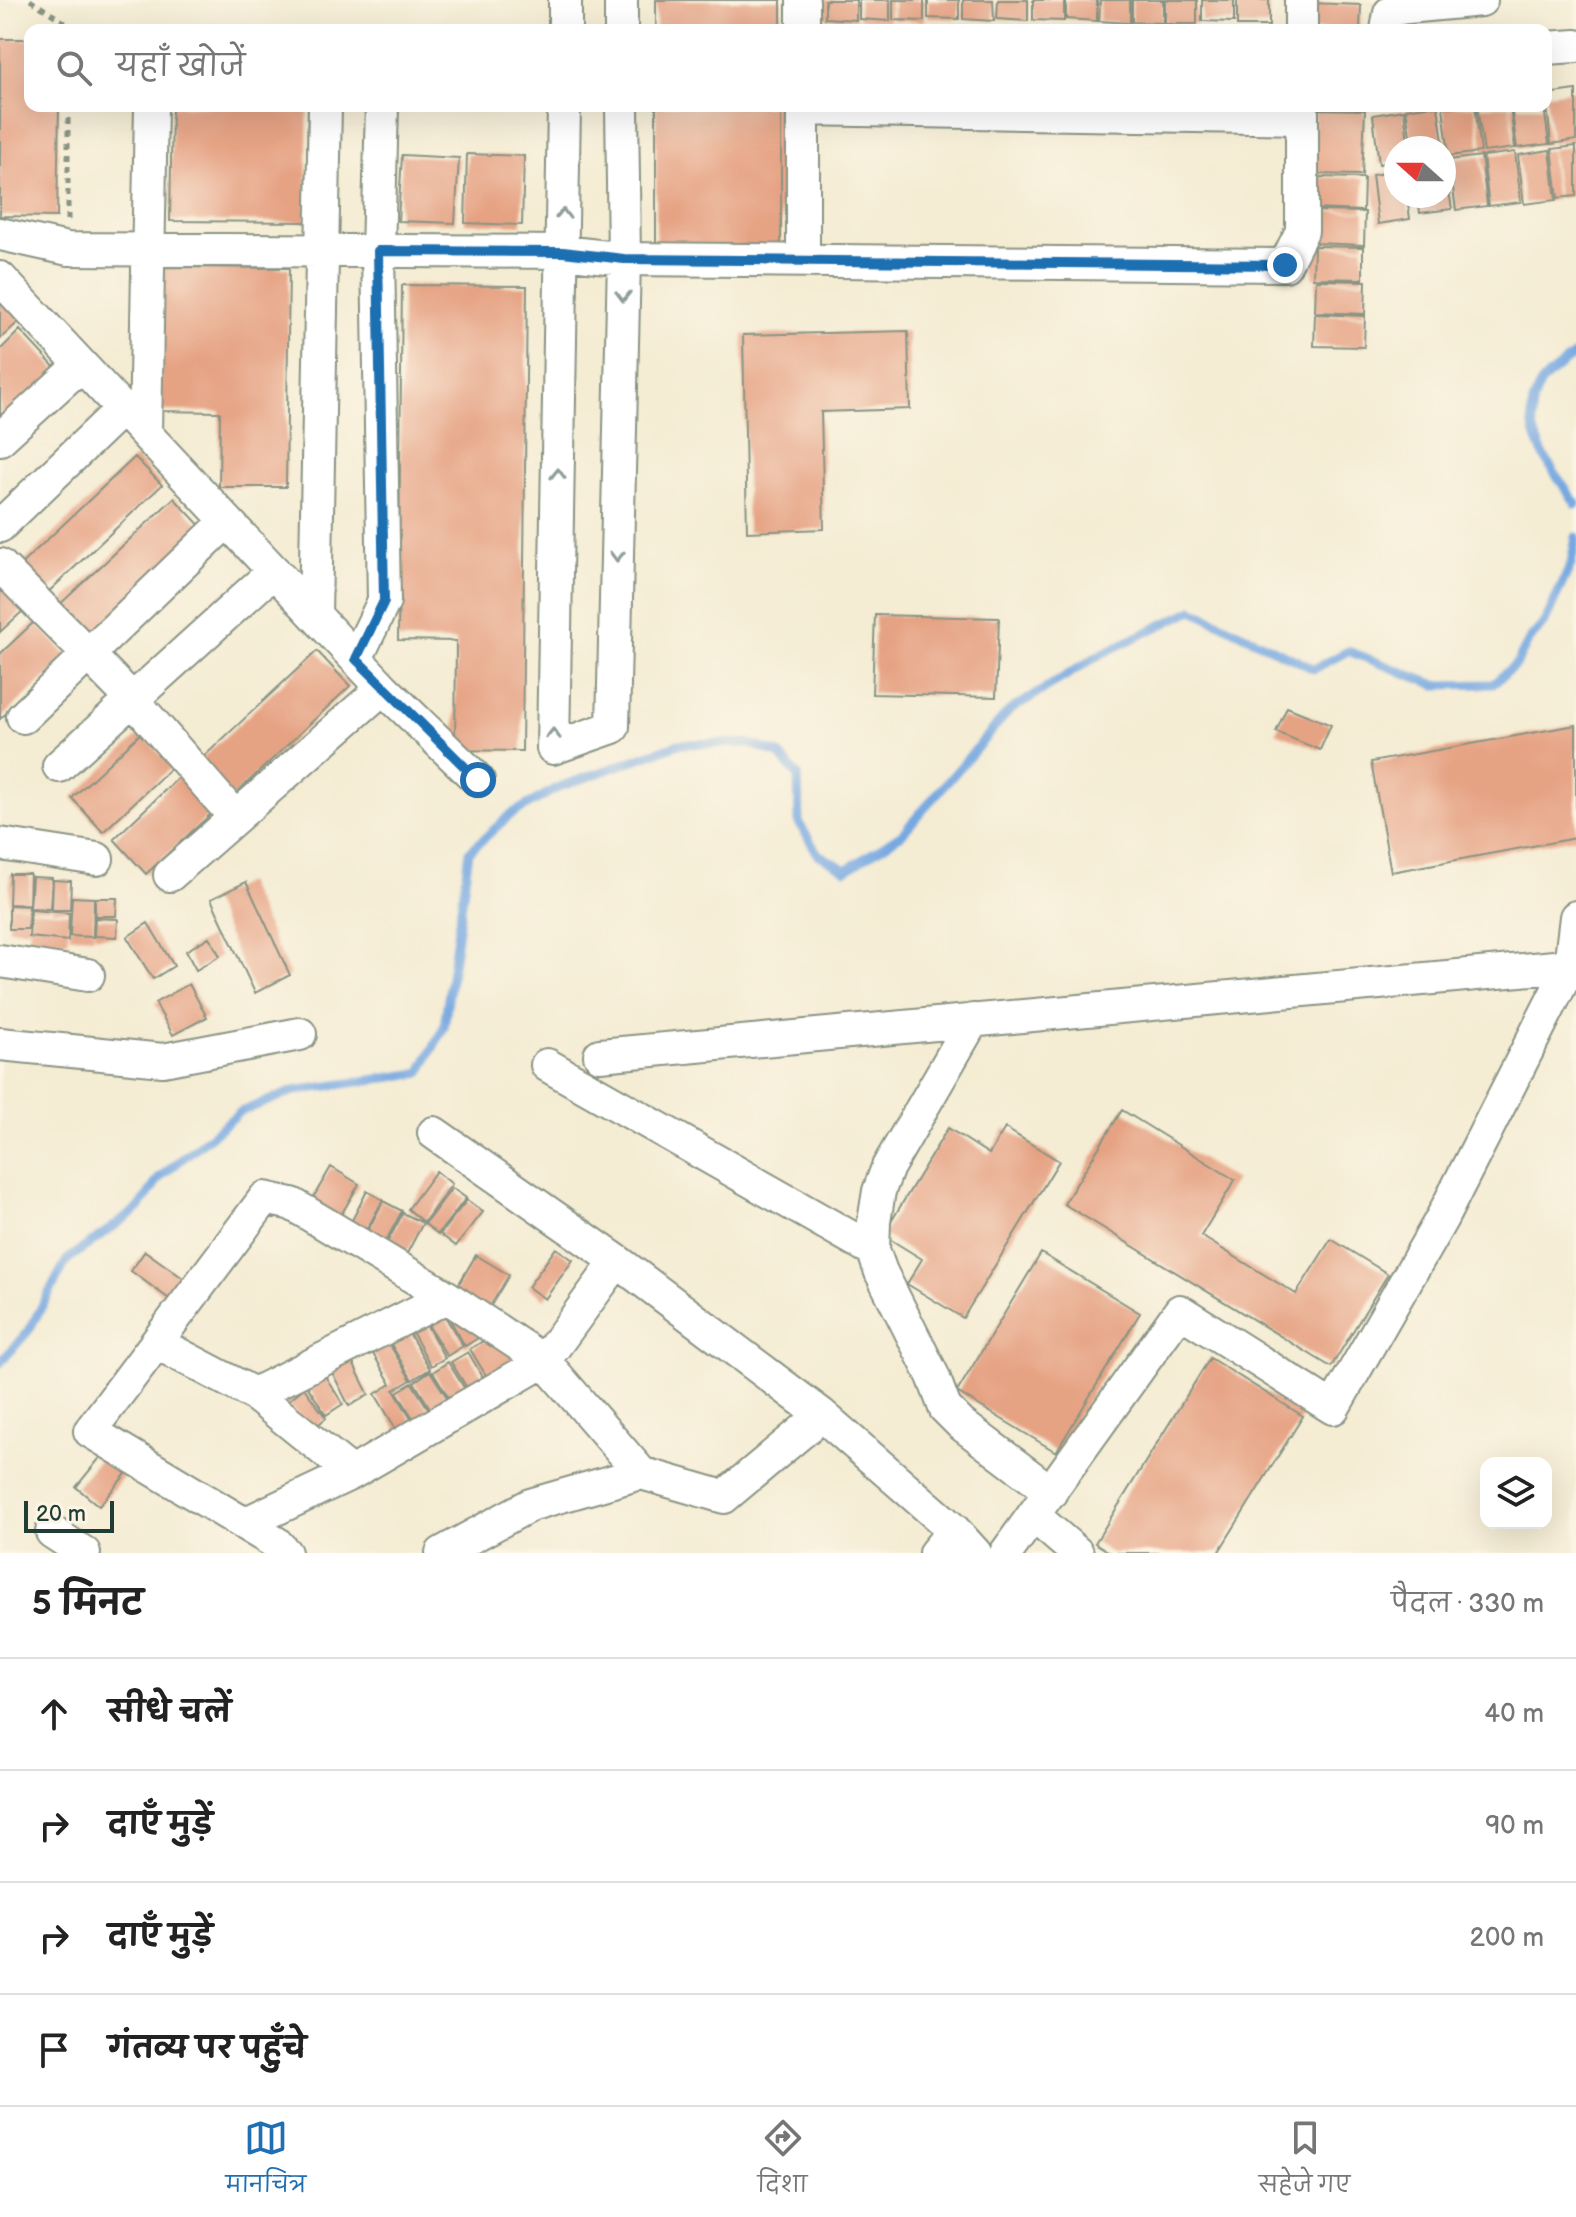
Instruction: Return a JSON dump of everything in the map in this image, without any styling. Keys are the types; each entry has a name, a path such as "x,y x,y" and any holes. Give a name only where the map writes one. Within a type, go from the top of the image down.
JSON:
{"street":[{"path":"565,0 565,24"},
{"path":"621,0 621,24"},
{"path":"803,0 803,24"},
{"path":"1301,0 1301,24"},
{"path":"1388,24 1390,13 1397,8 1481,0"},
{"path":"1552,48 1576,46"},
{"path":"145,433 151,112"},
{"path":"315,615 325,112"},
{"path":"356,659 384,601 378,251 382,112"},
{"path":"564,112 553,748 613,727 624,259 622,112"},
{"path":"803,112 803,260"},
{"path":"0,234 68,249 563,252 624,259 1285,265 1302,231 1302,112"},
{"path":"0,278 383,688 478,780"},
{"path":"0,439 81,365"},
{"path":"0,526 122,409"},
{"path":"23,717 227,521"},
{"path":"0,565 133,700 235,817"},
{"path":"59,766 274,571"},
{"path":"170,875 383,688"},
{"path":"0,844 97,859"},
{"path":"1006,1553 1180,1311 1333,1408 1442,1218 1573,965 1576,917"},
{"path":"0,961 88,975"},
{"path":"600,1055 1573,965"},
{"path":"973,1020 888,1167 879,1191 873,1250 945,1408 1042,1504 1077,1553"},
{"path":"1,1045 163,1060 300,1034"},
{"path":"547,1065 873,1250"},
{"path":"434,1133 617,1261 822,1415 955,1545"},
{"path":"285,1553 276,1543 90,1431 265,1198 292,1204 447,1297 544,1361 641,1473"},
{"path":"244,1524 352,1473 544,1361 617,1261"},
{"path":"254,1394 447,1297"},
{"path":"157,1343 254,1394 352,1473"},
{"path":"442,1553 530,1505 641,1473 724,1497 822,1415"},
{"path":"52,1532 84,1553"}],"path":[{"path":"30,0 67,24"},
{"path":"68,112 68,249"}],"building":[{"path":"656,0 781,0 781,24 656,24"},
{"path":"825,0 856,0 856,20 825,18"},
{"path":"859,0 890,0 890,21 859,19"},
{"path":"893,0 924,0 924,21 893,20"},
{"path":"928,0 959,0 959,19 928,18"},
{"path":"963,0 993,0 994,21 963,19"},
{"path":"998,0 1028,0 1028,21 997,19"},
{"path":"1033,0 1064,0 1064,21 1033,20"},
{"path":"1066,0 1097,0 1097,21 1066,19"},
{"path":"1100,0 1130,0 1130,23 1099,21"},
{"path":"1132,0 1163,0 1163,23 1132,22"},
{"path":"1165,0 1197,0 1197,24 1165,24"},
{"path":"1202,0 1234,0 1234,22 1202,21"},
{"path":"1237,0 1269,0 1269,24 1237,24"},
{"path":"1311,3 1361,5 1360,24 1310,24"},
{"path":"0,39 24,39 24,112 59,112 57,217 0,216"},
{"path":"1576,90 1576,140 1551,144 1548,112 1552,112 1552,93"},
{"path":"172,112 308,112 306,222 170,221"},
{"path":"656,112 781,112 781,253 656,253"},
{"path":"1315,112 1365,112 1362,175 1312,174"},
{"path":"1404,112 1407,136 1384,136 1384,163 1379,164 1373,115"},
{"path":"1406,112 1439,112 1442,136 1410,136"},
{"path":"1444,112 1476,112 1481,152 1456,155 1456,136 1447,136"},
{"path":"1478,112 1511,112 1515,148 1484,152"},
{"path":"1512,112 1545,112 1549,144 1517,148"},
{"path":"1576,146 1576,196 1558,198 1552,149"},
{"path":"1550,150 1556,200 1524,204 1518,155"},
{"path":"1515,152 1521,202 1489,206 1483,156"},
{"path":"467,154 524,156 522,225 465,223"},
{"path":"402,155 459,158 455,223 398,221"},
{"path":"1481,156 1487,206 1456,210 1456,159"},
{"path":"1384,173 1384,208 1409,208 1410,219 1378,224 1372,175"},
{"path":"1315,177 1364,178 1363,211 1314,209"},
{"path":"1419,208 1452,209 1420,213"},
{"path":"1316,211 1365,212 1364,245 1315,243"},
{"path":"1314,246 1363,247 1363,279 1313,278"},
{"path":"161,267 289,268 286,487 219,487 220,412 160,411"},
{"path":"1316,280 1366,281 1365,314 1315,312"},
{"path":"402,285 527,286 522,751 455,750 456,641 398,640"},
{"path":"0,288 26,315 0,339"},
{"path":"1315,314 1365,316 1364,347 1314,346"},
{"path":"20,330 59,372 0,427 0,350"},
{"path":"908,331 910,409 821,412 824,529 747,532 743,335"},
{"path":"135,457 162,485 43,597 17,568"},
{"path":"174,498 207,533 90,643 57,607"},
{"path":"0,583 25,609 0,632"},
{"path":"875,615 999,618 996,697 872,694"},
{"path":"35,621 68,657 0,719 0,654"},
{"path":"317,651 350,686 232,797 198,762"},
{"path":"1287,707 1331,725 1320,750 1276,732"},
{"path":"1576,725 1576,838 1391,872 1371,762"},
{"path":"141,733 172,767 103,832 72,798"},
{"path":"180,776 213,812 146,874 114,839"},
{"path":"10,874 30,874 29,905 9,904"},
{"path":"32,877 52,878 50,909 30,908"},
{"path":"53,880 71,881 70,910 52,910"},
{"path":"246,882 290,975 255,993 211,899"},
{"path":"72,897 94,898 93,937 70,936"},
{"path":"95,898 117,898 116,916 95,916"},
{"path":"9,905 29,906 28,929 9,929"},
{"path":"31,910 69,913 68,941 29,937"},
{"path":"95,918 118,919 117,937 94,936"},
{"path":"148,923 174,966 153,979 127,937"},
{"path":"209,937 220,956 196,970 186,951"},
{"path":"189,984 207,1017 173,1035 155,1003"},
{"path":"1122,1110 1235,1180 1201,1236 1296,1294 1331,1239 1388,1274 1331,1367 1064,1204"},
{"path":"948,1128 989,1154 1005,1128 1059,1161 963,1318 907,1284 922,1259 883,1235"},
{"path":"331,1167 359,1184 338,1220 310,1203"},
{"path":"436,1171 452,1184 424,1222 408,1209"},
{"path":"452,1188 466,1198 438,1234 425,1224"},
{"path":"367,1191 383,1200 363,1236 348,1228"},
{"path":"467,1200 483,1212 456,1246 440,1234"},
{"path":"383,1201 402,1211 383,1246 365,1236"},
{"path":"403,1213 423,1223 403,1261 383,1250"},
{"path":"556,1248 573,1260 545,1299 528,1287"},
{"path":"145,1251 187,1281 172,1301 131,1271"},
{"path":"1041,1253 1140,1313 1056,1452 957,1392"},
{"path":"476,1255 509,1275 487,1312 454,1292"},
{"path":"443,1313 463,1346 447,1356 427,1323"},
{"path":"446,1313 488,1332 465,1346"},
{"path":"425,1322 445,1358 431,1366 411,1330"},
{"path":"406,1328 430,1369 412,1380 388,1339"},
{"path":"498,1332 534,1363 493,1387 470,1349"},
{"path":"388,1342 411,1380 394,1390 414,1424 399,1434 375,1394 391,1384 372,1352"},
{"path":"468,1352 490,1389 474,1399 451,1362"},
{"path":"1210,1358 1303,1416 1218,1553 1111,1553 1095,1543"},
{"path":"351,1359 369,1395 349,1406 331,1370"},
{"path":"448,1362 472,1400 456,1409 433,1372"},
{"path":"430,1371 455,1410 438,1421 414,1382"},
{"path":"323,1373 343,1404 326,1415 306,1384"},
{"path":"412,1383 436,1421 421,1431 397,1392"},
{"path":"304,1388 326,1418 313,1429 285,1403"},
{"path":"103,1454 126,1474 99,1506 76,1487"}],"waterway":[{"path":"1576,354 1539,387 1533,403 1532,419 1541,449 1576,504"},
{"path":"0,1363 29,1330 67,1260 139,1208 160,1177 240,1112 294,1091 420,1073 444,1027 469,852 510,815 559,787 679,744 748,743 779,754 798,776 799,823 818,854 846,870 902,834 1009,711 1101,654 1193,610 1314,669 1348,651 1436,685 1493,684 1517,663 1529,640 1545,622 1571,564 1576,537"}],"route":[{"path":"478,780 356,659 384,601 378,251 563,252 624,259 1285,265"}]}
